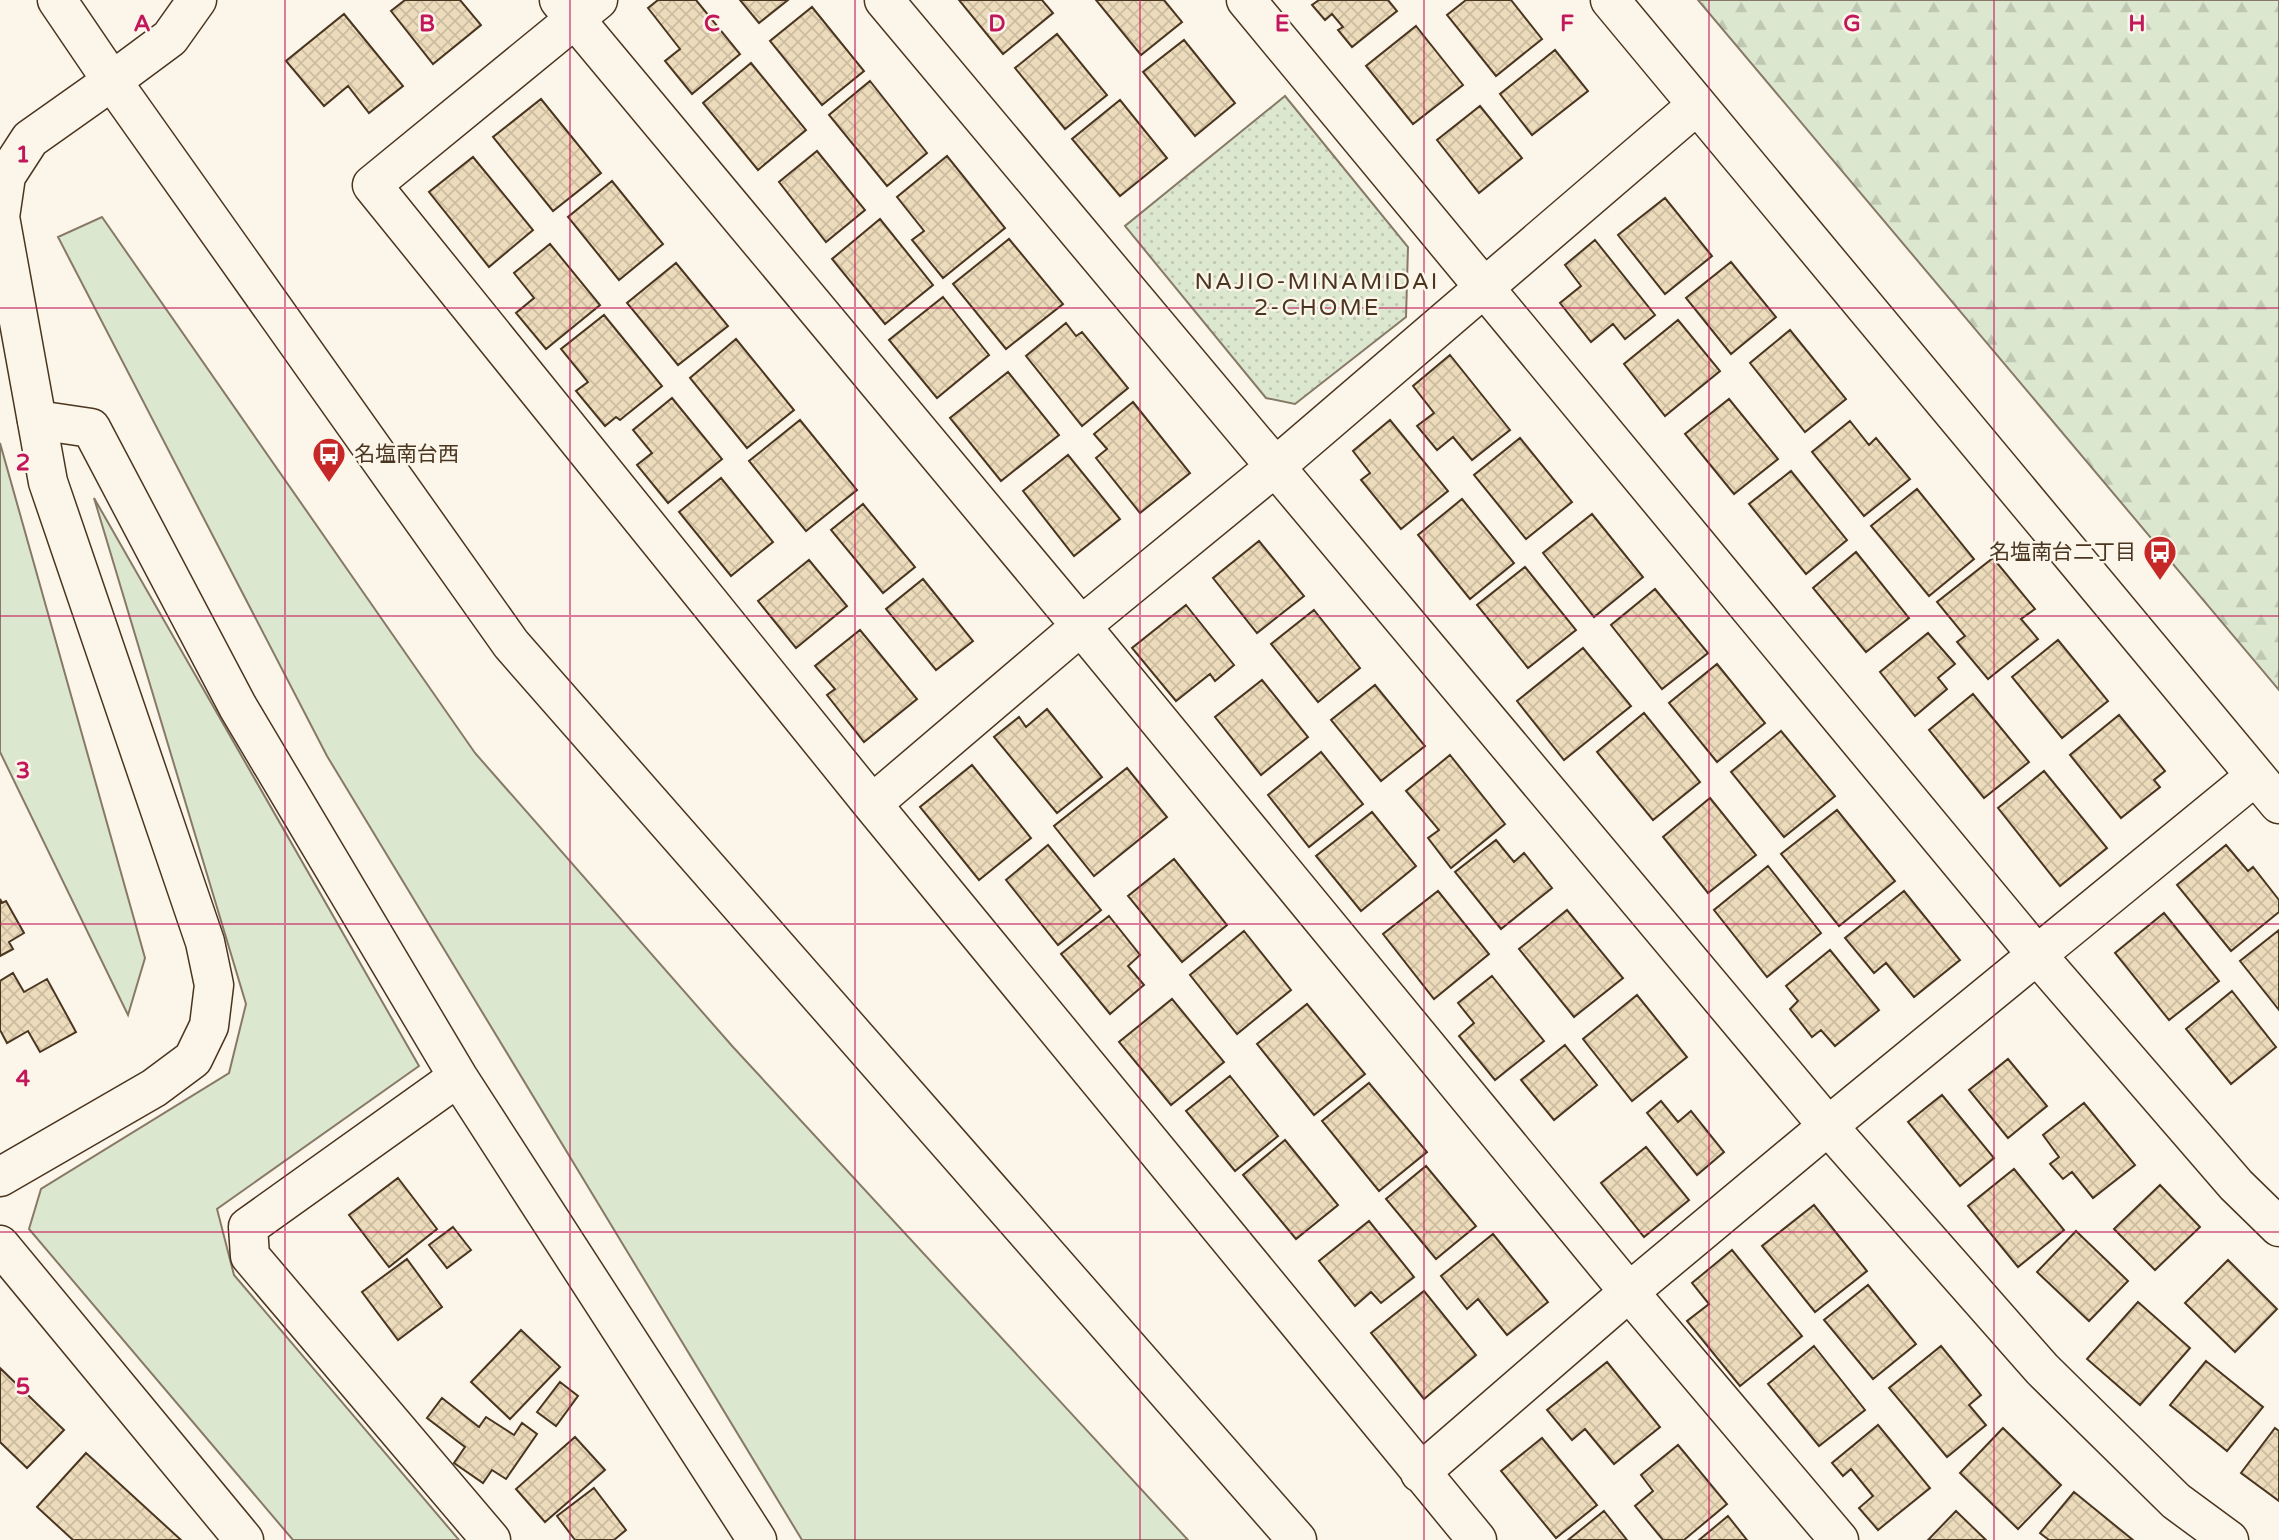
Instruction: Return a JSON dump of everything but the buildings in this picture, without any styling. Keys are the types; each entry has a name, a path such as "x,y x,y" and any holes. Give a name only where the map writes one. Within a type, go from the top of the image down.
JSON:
{"street":[{"path":"57,0 511,644 1297,1540"},
{"path":"0,1177 154,1088 193,1059 209,1026 214,985 205,942 48,482 1,217 6,176 30,139 170,38 197,0"},
{"path":"884,0 1828,1126 2042,1369 2176,1501 2229,1540"},
{"path":"1246,0 2037,955 2236,1185 2279,1227"},
{"path":"1420,1473 1629,1293 2037,955 2267,790 1610,0"},
{"path":"1477,1540 872,804 372,185 577,6 1081,626 1629,1293 1839,1540"},
{"path":"872,804 1081,626 1275,467 1697,105"},
{"path":"37,420 91,428 239,707 458,1077 757,1540"},
{"path":"458,1077 248,1227 250,1256 491,1540"},
{"path":"0,1245 244,1540"}],"green space":[{"path":"1698,0 2279,0 2279,690"},
{"path":"1285,96 1408,247 1406,317 1295,404 1266,398 1125,226"},
{"path":"102,217 475,753 733,1047 1188,1540 802,1540 327,756 58,237"},
{"path":"0,443 145,958 128,1015 0,752"},
{"path":"94,498 419,1066 217,1209 234,1275 459,1540 293,1540 29,1229 41,1189 229,1073 246,1004"}],"place":[{"name":"名塩南台西","path":"329,484"},
{"name":"名塩南台二丁目","path":"2160,582"}],"district":[{"name":"NAJIO-MINAMIDAI 2-CHOME","path":"1317,294"}]}
